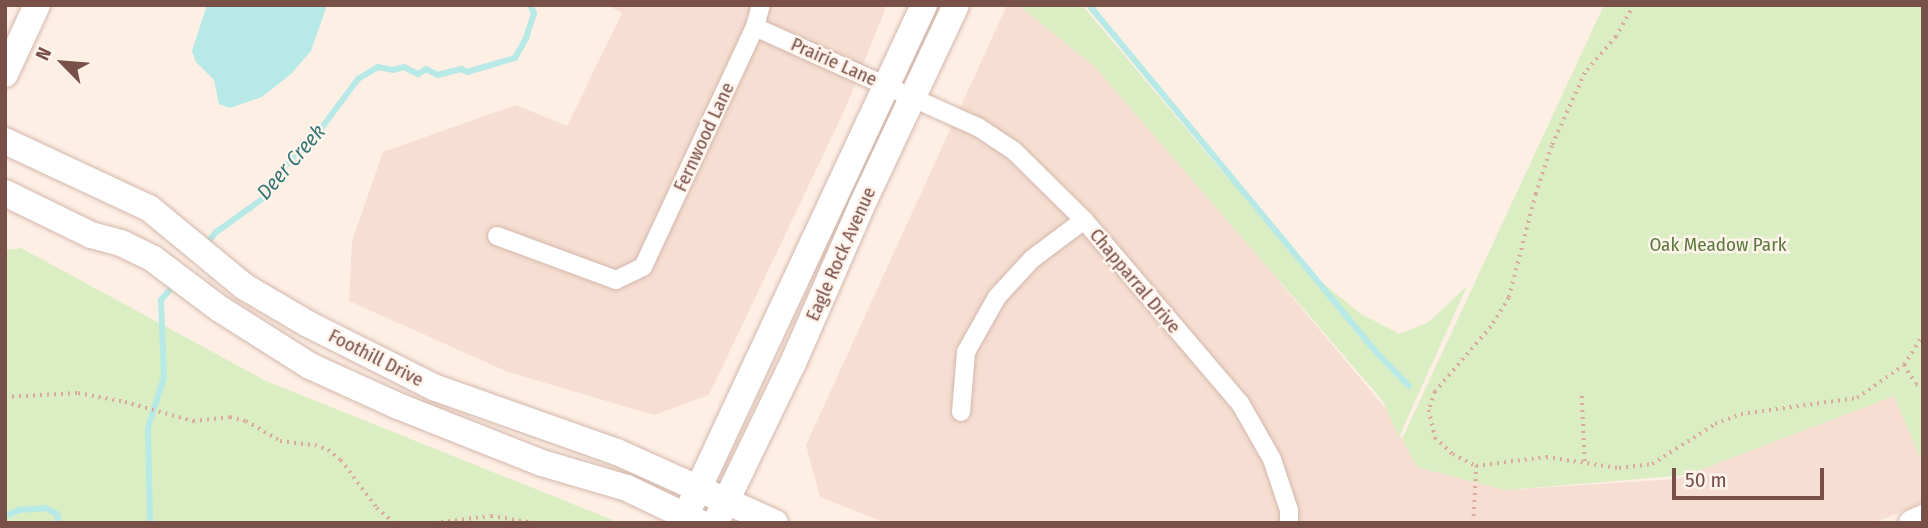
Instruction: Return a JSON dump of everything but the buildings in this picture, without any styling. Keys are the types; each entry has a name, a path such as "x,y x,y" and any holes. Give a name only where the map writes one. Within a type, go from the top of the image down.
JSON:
{"street":[{"path":"5,74 37,5"},
{"name":"Fernwood Lane","path":"497,236 616,280 643,267 755,27 761,5"},
{"name":"Eagle Rock Avenue","path":"689,520 698,488 924,5"},
{"name":"Eagle Rock Avenue","path":"720,512 793,363 956,5"},
{"name":"Prairie Lane","path":"755,27 913,97"},
{"name":"Chapparral Drive","path":"913,97 978,127 1014,151 1084,220 1240,403 1272,459 1289,510 1289,523"},
{"name":"Foothill Drive","path":"5,141 149,208 245,287 308,324 436,388 617,452 698,488 720,512 775,523"},
{"name":"Foothill Drive","path":"5,193 91,236 121,243 152,258 219,309 310,366 398,406 542,463 627,488 689,520"},
{"path":"961,412 966,352 996,297 1032,258 1084,220"},
{"path":"1912,523 1923,518"}],"path":[{"path":"1634,5 1616,37 1585,73 1552,146 1536,194 1509,298 1491,327 1435,392 1429,410 1435,438 1476,466 1546,457 1619,468 1652,464 1715,424 1741,414 1857,398 1904,365 1923,334"},
{"path":"1904,365 1916,384 1923,388"},
{"path":"5,397 78,393 125,401 201,422 237,418 280,441 321,447 341,460 377,508 394,523"},
{"path":"1582,396 1585,463"},
{"path":"1473,523 1476,466"},
{"path":"434,523 491,516 534,523"}],"shaded area":[{"path":"607,5 887,5 845,109 709,395 654,415 508,372 349,301 352,241 383,152 516,105 567,126 622,13"},
{"path":"1007,5 1025,5 1097,64 1386,409 1417,467 1505,490 1676,479 1894,395 1923,464 1923,503 1873,523 886,523 820,497 806,445"}],"green space":[{"path":"1018,5 1082,5 1220,169 1320,281 1361,314 1400,334 1429,322 1467,286 1399,437 1382,400 1094,66"},
{"name":"Oak Meadow Park","path":"1604,5 1923,5 1923,464 1894,396 1687,475 1505,490 1417,467 1402,439"},
{"path":"21,248 266,381 620,523 5,523 5,250"}],"water":[{"path":"207,5 327,5 311,51 291,74 262,97 230,108 219,104 214,80 196,62 192,51"}],"waterway":[{"name":"Deer Creek","path":"206,245 215,233 269,194 268,184 320,130 358,79 378,67 393,70 404,67 418,74 426,69 438,75 461,69 467,72 515,58 526,38 534,13 530,5"},
{"path":"1089,5 1376,352 1409,386"},
{"name":"Deer Creek","path":"150,523 148,428 164,377 161,300 175,284"},
{"name":"Deer Creek","path":"5,516 19,510 45,508 57,514 59,523"}]}
